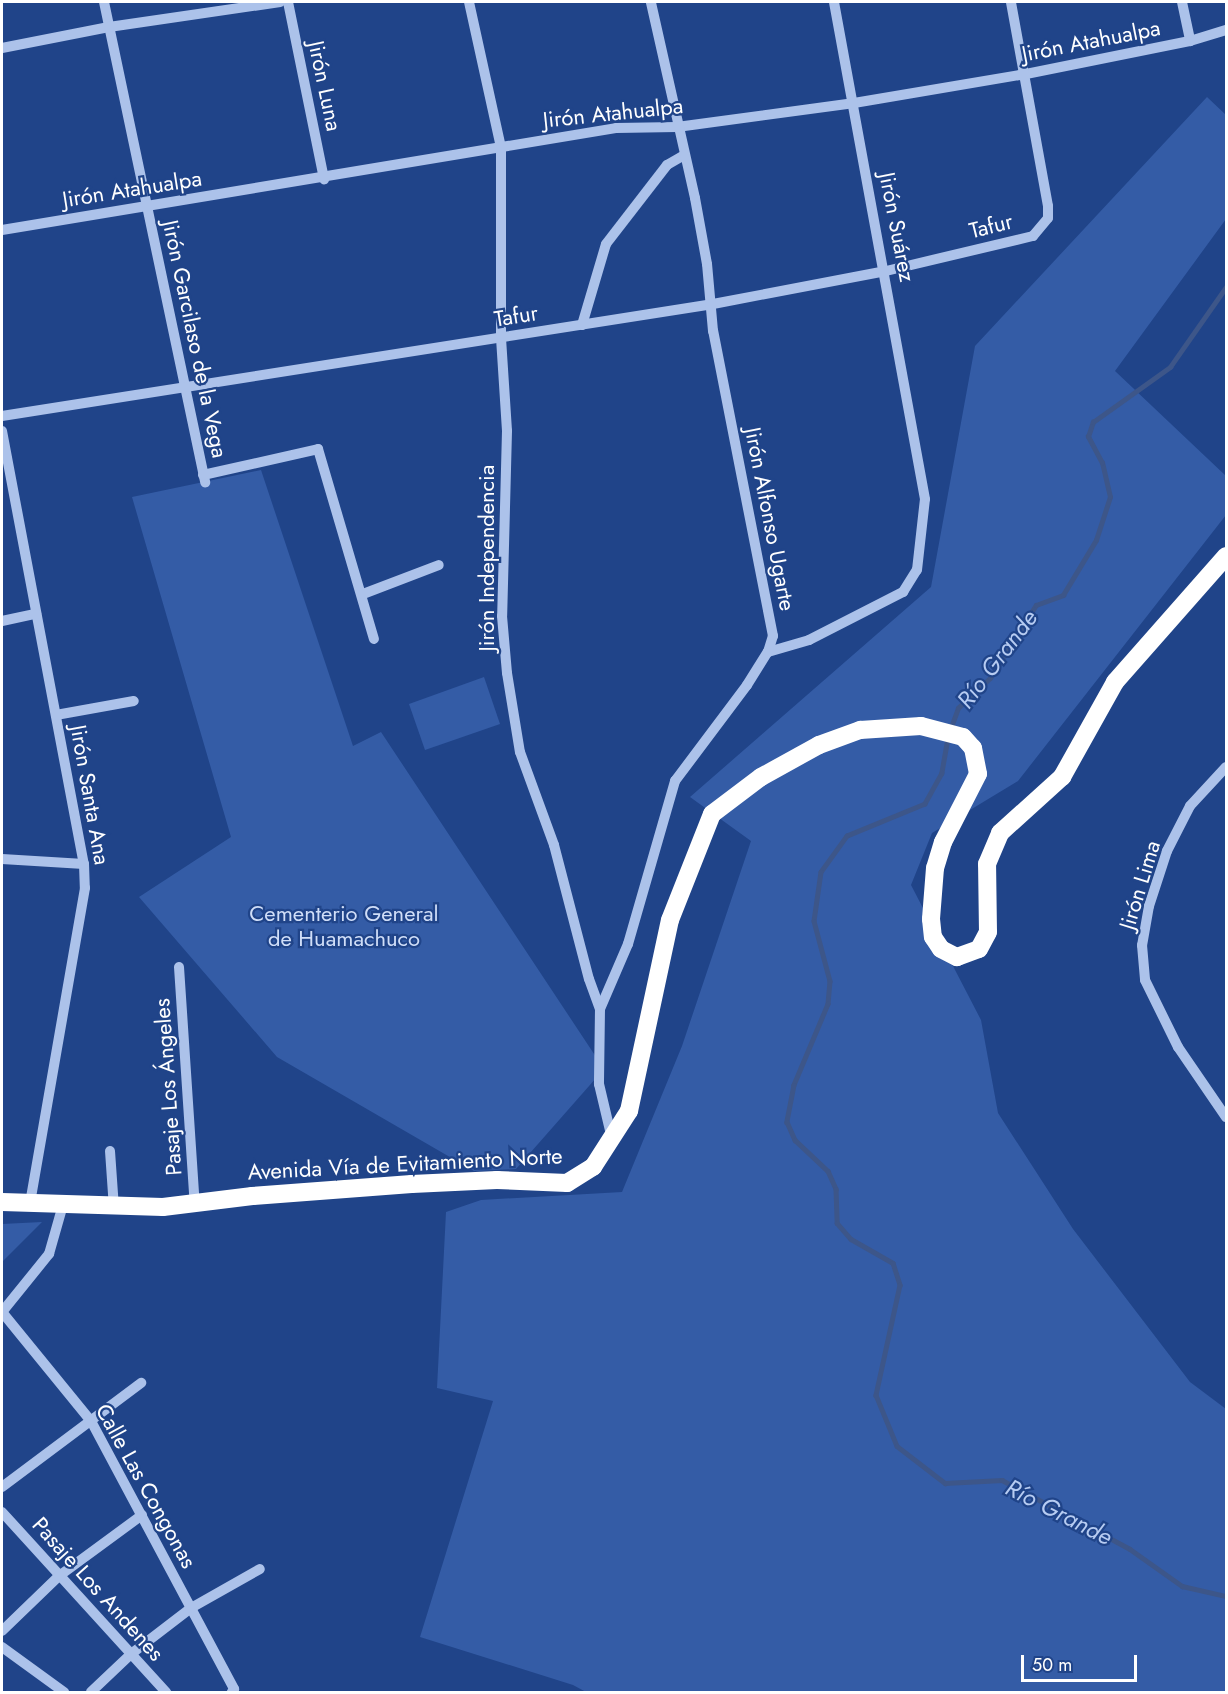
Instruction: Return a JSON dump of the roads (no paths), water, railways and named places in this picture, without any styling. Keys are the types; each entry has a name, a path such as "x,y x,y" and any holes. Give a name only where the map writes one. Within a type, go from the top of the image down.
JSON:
{"highway":[{"name":"Avenida Vía de Evitamiento Norte","path":"4,1199 30,1203 114,1208 195,1205 252,1196 412,1184 497,1180 567,1183 593,1167 629,1111 640,1072 670,920 712,814 734,794 819,745 860,730 921,726 963,736 973,748 978,774 943,842 931,897 933,937 941,949 957,957 979,949 988,932 984,884 987,864 1000,833 1062,777 1115,682 1227,556"}],"street":[{"name":"Jirón Garcilaso de la Vega","path":"104,2 204,479 318,449 363,594"},
{"path":"2,48 109,27 280,2"},
{"name":"Jirón Luna","path":"288,2 324,179"},
{"name":"Jirón Independencia","path":"469,2 501,147 501,338 507,431 502,616 513,713 520,752 554,845 589,980 600,1009 599,1084 612,1138"},
{"name":"Jirón Alfonso Ugarte","path":"651,2 684,155 712,304 713,331 773,636 768,652"},
{"name":"Jirón Suárez","path":"768,652 809,640 891,601 909,585 917,570 925,499 886,271 834,2"},
{"path":"1011,2 1026,74"},
{"path":"1182,2 1190,42"},
{"name":"Jirón Atahualpa","path":"2,230 324,179 616,128 677,127 854,103 1026,74 1190,42 1227,30"},
{"name":"Tafur","path":"2,416 184,385 712,304 886,271 1033,236 1048,218 1048,206 1026,74"},
{"path":"582,325 606,244 667,165 684,155"},
{"name":"Jirón Santa Ana","path":"2,431 84,864 85,888 30,1203"},
{"path":"374,639 363,594 439,565"},
{"path":"2,621 36,614"},
{"path":"600,1009 628,944 675,781 768,652"},
{"path":"56,715 134,701"},
{"name":"Jirón Lima","path":"1227,767 1190,806 1167,851 1149,906 1142,945 1145,980 1178,1047 1227,1117"},
{"path":"2,859 84,864"},
{"name":"Pasaje Los Ángeles","path":"179,967 195,1205"},
{"path":"110,1152 114,1208"},
{"path":"2,1312 49,1254 63,1204"},
{"name":"Calle Las Congonas","path":"2,1312 91,1421 234,1689 232,1692"},
{"path":"2,1487 141,1383"},
{"name":"Pasaje Los Andenes","path":"2,1512 166,1692"},
{"path":"2,1631 59,1576 142,1515"},
{"path":"91,1692 130,1654 191,1608 260,1569"},
{"path":"2,1647 64,1692"}],"waterway":[{"name":"Río Grande","path":"950,730 958,708 990,678 1036,605 1063,595 1096,540 1110,497 1102,463 1088,437 1093,422 1170,367 1226,287"},
{"name":"Río Grande","path":"948,738 942,773 925,804 847,836 821,872 814,921 830,981 828,1004 794,1085 787,1122 795,1140 828,1171 836,1189 837,1223 851,1239 893,1263 900,1285 876,1395 897,1446 945,1483 1002,1480 1130,1549 1182,1586 1226,1596"}],"park label":[{"name":"Cementerio General de Huamachuco","path":"344,926"}]}
